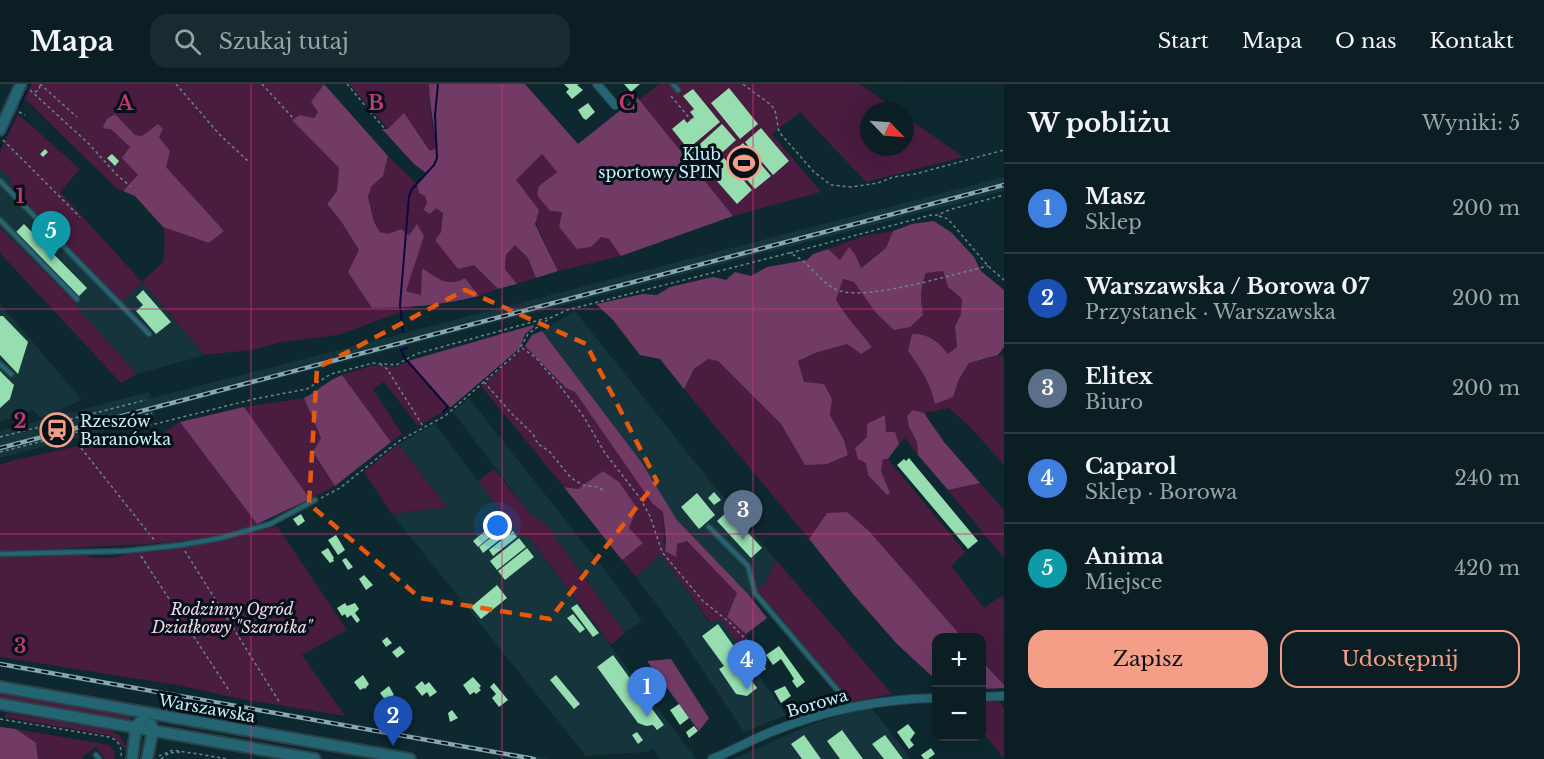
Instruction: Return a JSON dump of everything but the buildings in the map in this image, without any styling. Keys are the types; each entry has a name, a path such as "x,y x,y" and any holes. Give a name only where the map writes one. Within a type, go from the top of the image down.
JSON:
{"main road":[{"path":"0,130 3,116 24,86"},
{"name":"Warszawska","path":"0,687 410,759"},
{"name":"Warszawska","path":"0,704 315,759"},
{"path":"132,759 136,727 147,713"},
{"path":"147,713 153,730 156,758"}],"street":[{"path":"597,84 615,105"},
{"path":"986,697 1004,696"},
{"name":"Borowa","path":"712,759 802,720 891,699 932,698"}],"lane":[{"path":"673,84 678,90"},
{"path":"0,181 149,334"},
{"path":"0,220 77,299"},
{"path":"0,364 11,374"},
{"path":"0,554 137,550 181,545 221,538 270,524 315,500"},
{"path":"709,527 748,566 755,593 851,707"}],"path":[{"path":"33,92 39,90 40,84"},
{"path":"40,84 77,117"},
{"path":"176,84 219,134 248,161"},
{"path":"262,84 293,118"},
{"path":"347,84 384,128"},
{"path":"743,84 771,105 775,111 779,132 814,172 831,184 851,187 878,183 893,177 915,174 1004,150"},
{"path":"24,86 33,92 130,186"},
{"path":"670,96 691,120"},
{"path":"0,138 50,184 80,217"},
{"path":"131,430 254,399 307,389 331,374 373,363 396,365 416,354 550,318 567,310 881,227 937,215 1004,195"},
{"path":"937,215 948,219 988,266 1004,280"},
{"path":"789,253 804,261 829,285 840,291 859,294 893,289 988,266"},
{"path":"315,500 340,488 399,441 445,416 521,347 528,334 550,318"},
{"path":"521,347 536,358 582,414 605,453 645,507 662,552 703,601 728,621 757,651"},
{"path":"380,363 387,369 424,427"},
{"path":"484,381 512,414 533,434 538,444 549,452 571,478 583,485 605,491"},
{"path":"0,437 146,400"},
{"path":"0,453 152,413"},
{"path":"81,448 153,538 158,548"},
{"path":"181,545 280,704"},
{"path":"137,550 230,692"},
{"path":"0,719 113,738 122,749 121,759"},
{"path":"156,758 169,753 181,752 228,759"}],"highlighted area":[{"path":"465,290 586,344 657,481 550,619 420,598 309,504 317,368"}],"shaded area":[{"path":"324,84 388,156 383,176 371,187 368,197 374,222 380,232 388,234 401,229 409,235 417,224 424,236 406,291 421,295 422,268 447,282 465,278 479,296 452,302 372,308 348,272 359,250 327,204 337,191 339,168 292,120 300,115 314,118 318,112 311,102"},
{"path":"429,84 525,84 578,144 637,97 733,216 621,256 609,239 601,237 591,247 577,249 559,227 562,212 550,211 537,195 539,186 557,172 542,154 516,180 539,210 535,224 558,271 536,278 528,258 515,245 506,255 505,269 517,284 498,289 474,265 458,269 435,240 441,232 443,213 436,208 430,214 423,210 427,203 425,196 419,193 417,184 426,173 414,164 382,129 388,129 404,113 430,151 436,148"},
{"path":"115,114 135,135 142,136 158,124 163,129 159,137 170,151 166,167 224,231 209,243 163,227 135,196 123,191 138,175 122,158 130,147 111,129 103,127 107,119"},
{"path":"0,168 12,180 9,186 122,302 142,282 205,355 137,374 79,310 74,301 0,228"},
{"path":"1004,177 1004,191 154,411 155,417 0,458 0,431 149,392 151,398"},
{"path":"934,221 952,233 974,257 981,271 1004,290 1004,347 998,355 969,363 959,379 953,397 935,404 928,382 908,351 912,334 933,339 948,354 957,347 955,326 961,314 962,299 948,287 943,271 926,273 921,294 923,315 910,327 894,330 876,313 854,282 843,279 836,300 872,347 861,354 847,344 815,353 798,361 804,382 824,384 832,399 830,415 844,440 848,455 827,464 805,465 781,424 718,361 708,359 694,369 684,389 660,359 640,355 613,320 596,304 643,294 657,295 670,287 713,277 726,280 735,272 751,276 767,267 807,260 813,254 828,249 840,260 849,247 861,268 886,248 893,231 912,224"},
{"path":"0,304 82,400 40,418 33,410 0,422"},
{"path":"575,311 776,560 765,584 749,595 677,520 642,463 542,331"},
{"path":"533,325 534,327 525,334 520,348 451,407 448,407 408,361"},
{"path":"542,331 642,463 677,520 749,595 767,618 746,634 727,617 737,593 687,541 677,544 676,557 665,551 663,512 652,503 575,392 566,388 525,346 532,335"},
{"path":"342,375 391,442 335,486 313,452 321,438 304,398"},
{"path":"469,398 608,574 642,621 625,633 544,522 530,514 453,412"},
{"path":"244,407 310,499 257,524 180,422"},
{"path":"913,410 924,413 944,442 980,483 948,490 918,455 917,442 909,427 907,416"},
{"path":"885,415 886,432 895,432 899,444 888,459 883,459 881,471 890,493 887,495 868,475 866,463 858,459 855,448 867,437 867,424"},
{"path":"435,424 518,534 528,536 696,759 660,759 653,749 645,752 586,756 392,514 447,507 398,444"},
{"path":"603,471 619,482 637,508 629,528 643,543 622,560 564,487 578,489"},
{"path":"847,512 869,531 958,633 932,633 932,676 897,644 809,539 827,513"},
{"path":"661,554 709,622 721,619 786,715 744,732 678,633 636,577"},
{"path":"671,659 709,718 699,731 647,661"},
{"path":"0,661 551,759 518,759 0,667"},
{"path":"986,665 1004,685 1004,688 986,689"},
{"path":"870,706 911,759 733,759 812,724"},
{"path":"0,727 16,729 36,743 38,759 0,759"}],"green space":[{"path":"32,84 324,84 318,91 318,112 314,118 300,115 293,120 339,168 337,191 327,204 359,250 372,308 415,307 338,335 282,342 251,350 205,355 142,282 163,262 165,239 163,227 209,243 224,231 165,167 170,151 159,137 158,124 142,136 135,135 115,114 106,129 111,128 130,147 125,156 138,176 123,191 117,189 25,99"},
{"path":"349,84 429,84 436,148 430,151 417,131 388,129"},
{"name":"Klub sportowy SPIN","path":"659,84 860,84 885,102 860,102 860,156 914,156 914,122 963,157 866,182 800,112 772,134 821,192 733,216 639,100"},
{"path":"18,114 80,169 60,192 142,282 122,302 9,185 12,180 0,168 0,152"},
{"path":"542,154 557,172 539,186 562,211 559,227 577,248 591,247 601,237 609,239 621,256 558,271 516,180"},
{"path":"388,156 417,184 419,193 425,196 427,203 423,210 436,208 443,213 441,232 435,240 474,265 498,289 479,296 465,278 453,282 442,281 423,269 421,295 406,291 415,225 409,235 401,229 388,234 380,232 374,222 368,197 371,187 383,176"},
{"path":"0,228 74,301 79,310 137,374 121,383 0,253"},
{"path":"893,231 886,248 860,268 855,254 849,248 840,260 828,249 864,236"},
{"path":"515,245 528,258 536,278 517,284 505,269 506,255"},
{"path":"943,270 948,287 962,299 961,314 955,326 957,347 948,354 908,351 924,373 933,392 953,397 959,379 969,363 1001,355 1004,358 1004,465 972,429 949,408 924,413 913,411 909,427 917,442 918,455 905,438 899,444 895,433 886,433 885,415 867,437 866,462 890,493 881,471 883,458 888,459 965,552 951,566 984,608 1001,596 1004,599 1004,685 986,665 986,633 958,633 869,531 847,513 827,513 809,539 684,389 694,369 708,359 718,361 781,424 805,465 844,440 830,415 804,382 798,361 815,353 847,344 861,354 849,319 836,299 843,279 854,282 876,313 920,301 921,287 927,273"},
{"path":"525,346 566,388 575,392 652,503 663,512 665,551 687,541 738,593 727,617 746,634 746,638 761,655 750,662 721,620 710,622 661,554 636,577 622,560 642,543 629,528 632,517 603,471 578,489 564,487 481,386"},
{"path":"408,361 448,407 418,426 384,382 373,389 402,434 391,442 342,375 374,365 395,367"},
{"path":"304,398 321,438 313,452 335,486 310,499 244,407"},
{"path":"180,422 257,524 192,540 31,552 0,552 0,465 111,439 163,433"},
{"path":"398,444 447,507 392,514 364,472"},
{"path":"494,469 530,514 544,522 625,633 611,645 528,536 518,534 478,481"},
{"path":"980,483 1004,510 1004,558 948,490"},
{"name":"Rodzinny Ogród Działkowy \"Szarotka\"","path":"277,526 347,630 302,655 345,716 235,698 183,686 0,657 0,557 86,554 91,558 111,558 220,541"},
{"path":"776,560 892,694 852,702 757,589 765,584"},
{"path":"0,680 357,743 307,736"},
{"path":"0,691 130,715 131,718 128,720 0,698"},
{"path":"986,700 998,700 1004,709 1004,759 986,736"},
{"path":"7,713 109,730 119,735 127,748 112,736 4,717"},
{"path":"16,729 109,745 115,752 114,759 105,759 96,747 82,757 83,759 38,759 36,743"}],"waterway":[{"path":"403,332 400,305 409,196 437,158 435,115 438,84"},
{"path":"19,106 26,91"},
{"path":"5,135 14,115"},
{"path":"407,348 401,350 404,357 448,407 443,412"}],"railway":[{"path":"0,448 1004,185"},
{"path":"0,664 534,759"}],"place":[{"name":"Klub sportowy SPIN","path":"744,163"},
{"name":"Anima","path":"51,261"},
{"name":"Rzeszów Baranówka","path":"57,430"},
{"name":"Elitex","path":"743,540"},
{"name":"Caparol","path":"747,690"},
{"name":"Masz","path":"647,717"},
{"name":"Warszawska / Borowa 07","path":"393,746"}]}
